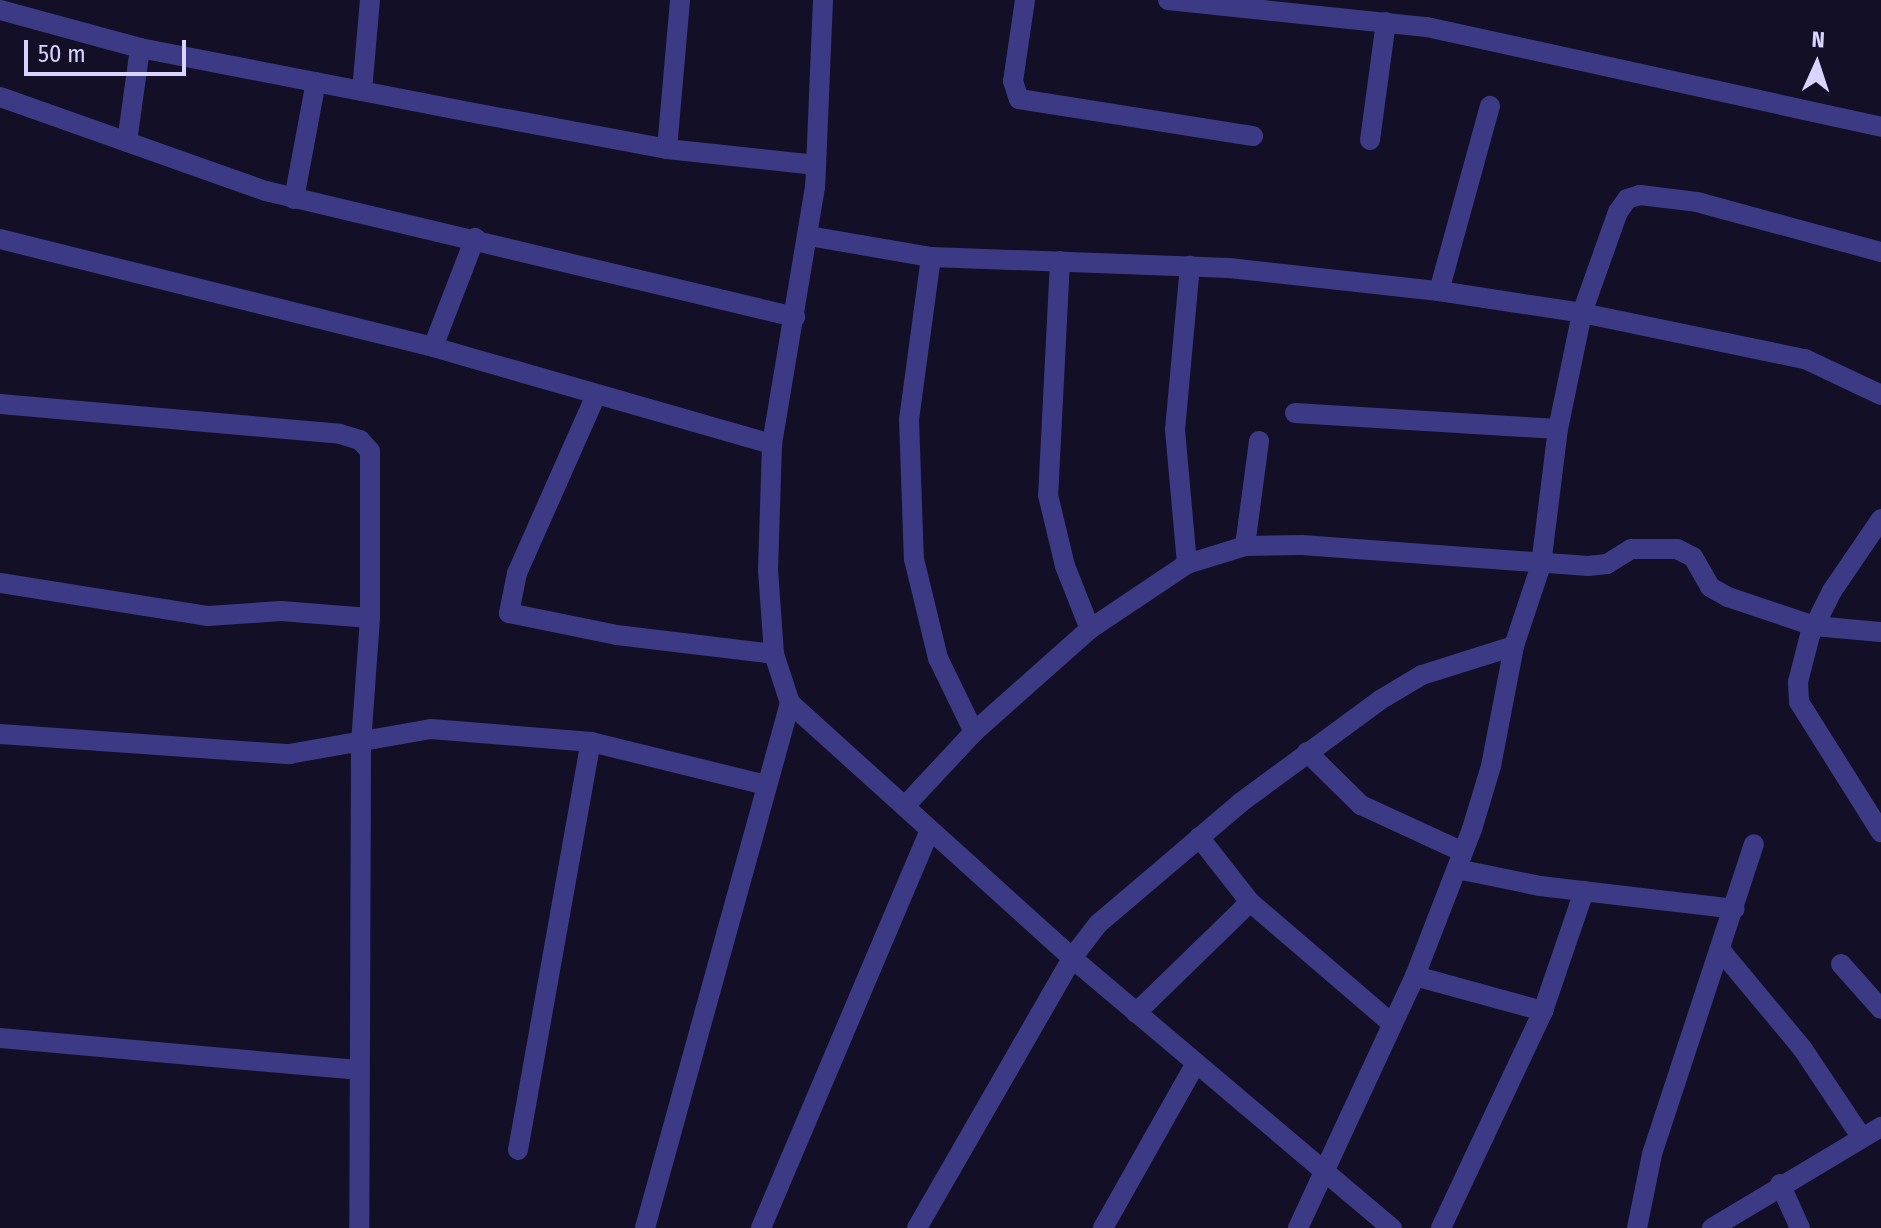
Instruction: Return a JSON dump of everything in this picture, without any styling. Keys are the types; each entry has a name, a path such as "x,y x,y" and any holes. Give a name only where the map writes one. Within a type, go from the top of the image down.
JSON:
{"street":[{"path":"362,91 370,0"},
{"path":"667,149 680,0"},
{"path":"823,0 816,165 809,236 772,444 768,570 774,654 790,703 1072,958 1392,1228"},
{"path":"1025,0 1013,81 1019,99 1253,136"},
{"path":"1168,0 1386,22 1488,39 1881,127"},
{"path":"13,8 140,48 667,149 816,165"},
{"path":"1370,140 1386,22"},
{"path":"127,142 140,48"},
{"path":"294,199 316,82"},
{"path":"0,97 294,199 475,238 795,317"},
{"path":"1439,291 1490,106"},
{"path":"1298,1228 1415,976 1460,860 1491,766 1514,646 1541,565 1558,429 1582,313 1618,212 1627,199 1640,195 1697,202 1881,252"},
{"path":"809,236 931,257 1190,266 1439,291 1582,313 1805,359 1881,395"},
{"path":"433,347 475,238"},
{"path":"0,239 433,347 772,444"},
{"path":"931,257 909,419 914,559 938,658 974,732"},
{"path":"1060,261 1048,495 1065,566 1090,629"},
{"path":"1187,564 1175,430 1190,266"},
{"path":"596,395 517,573 509,613 617,635 774,654"},
{"path":"0,404 360,440 373,465 370,618 361,745 359,1228"},
{"path":"1295,413 1558,429"},
{"path":"1245,546 1259,441"},
{"path":"1881,519 1814,626 1799,673 1799,702 1881,832"},
{"path":"905,806 974,732 1090,629 1187,564 1245,546 1302,545 1541,565 1602,566 1631,549 1677,549 1693,557 1715,591 1814,626 1881,632"},
{"path":"0,583 208,616 281,611 370,618"},
{"path":"917,1228 1072,958 1098,924 1199,837 1307,752 1422,675 1514,646"},
{"path":"645,1228 790,703"},
{"path":"0,734 289,754 361,745 431,729 591,742 766,785"},
{"path":"518,1150 591,742"},
{"path":"1307,752 1361,805 1460,860 1584,891 1735,909"},
{"path":"761,1228 930,830"},
{"path":"1199,837 1250,902 1391,1023"},
{"path":"1637,1228 1652,1154 1722,952 1754,844"},
{"path":"1441,1228 1543,1011 1584,891"},
{"path":"1136,1013 1250,902"},
{"path":"1722,952 1802,1048 1862,1138"},
{"path":"1841,964 1881,1009"},
{"path":"1415,976 1543,1011"},
{"path":"0,1038 358,1070"},
{"path":"1103,1228 1196,1063"},
{"path":"1712,1228 1780,1184 1881,1127"},
{"path":"1780,1184 1800,1228"}]}
